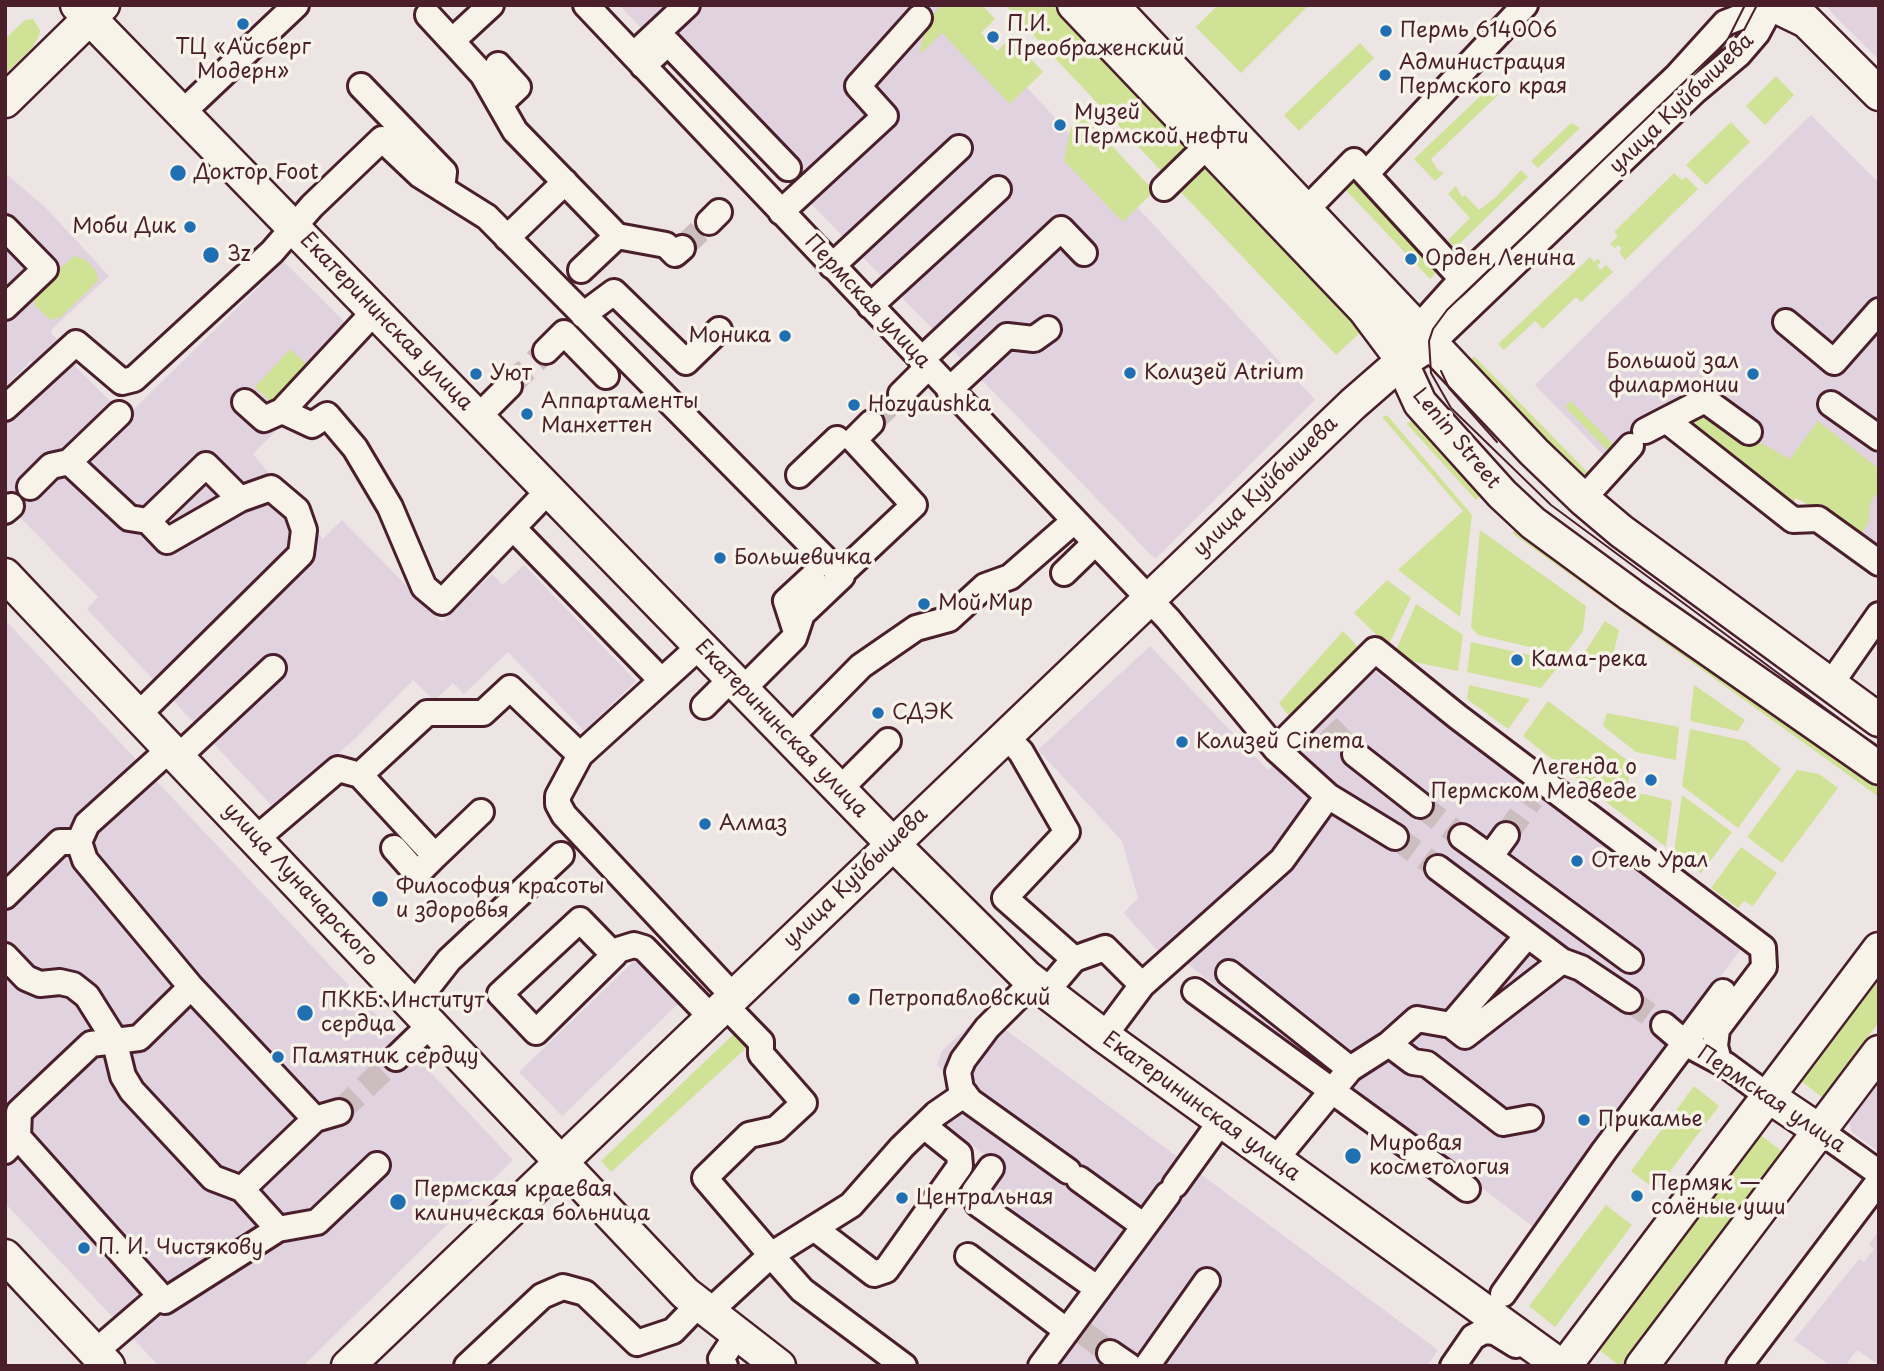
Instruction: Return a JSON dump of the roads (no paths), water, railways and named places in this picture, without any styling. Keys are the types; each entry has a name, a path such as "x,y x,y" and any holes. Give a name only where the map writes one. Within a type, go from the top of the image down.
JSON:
{"main road":[{"name":"Lenin Street","path":"1074,5 1364,309 1399,358 1426,411 1533,523 1730,667 1879,768"},
{"path":"1112,5 1307,209 1434,333 1453,367 1583,499 1621,531 1879,720"},
{"path":"1772,5 1806,21 1879,94"},
{"name":"Екатерининская улица","path":"90,9 183,112 700,646 1039,987 1104,1037 1563,1366"},
{"path":"5,102 90,9"},
{"name":"улица Куйбышева","path":"348,1366 1399,358 1434,333"},
{"name":"улица Луначарского","path":"5,575 703,1309 779,1366"},
{"path":"1563,1366 1879,949"},
{"path":"1642,1366 1879,1052"},
{"name":"Пермская улица","path":"1768,1096 1820,1131"},
{"path":"5,1256 101,1359"}],"street":[{"path":"183,112 296,5"},
{"path":"452,41 491,5"},
{"name":"Пермская улица","path":"586,5 1148,599 1276,749 1328,796 1395,837"},
{"path":"638,61 687,5"},
{"path":"1366,174 1525,5"},
{"name":"улица Куйбышева","path":"1434,333 1462,279 1676,77 1725,14 1772,5"},
{"name":"улица Куйбышева","path":"1434,333 1695,91 1739,54 1757,33 1772,5"},
{"path":"428,15 483,75 516,131 617,236 666,245 676,254 682,248"},
{"path":"781,212 885,116 858,86 919,18"},
{"path":"638,61 668,43 788,168"},
{"path":"498,65 518,86 499,104"},
{"path":"361,86 444,172 442,188"},
{"path":"5,408 76,342 122,382 134,379 295,228 312,206 382,139 420,175 487,217 842,576 802,614 796,632 738,684 704,706"},
{"path":"1164,188 1208,145"},
{"path":"832,266 959,148"},
{"path":"1307,209 1354,161 1462,279"},
{"path":"507,237 565,182"},
{"path":"870,306 998,189"},
{"path":"5,228 45,269 5,307"},
{"path":"901,394 925,363 1061,229 1084,253"},
{"path":"582,270 617,236"},
{"path":"583,315 614,292 686,362 719,330"},
{"path":"246,402 264,419 282,411 375,311"},
{"path":"1786,322 1834,362 1879,311"},
{"path":"949,390 1007,336 1034,339 1048,329"},
{"path":"546,351 564,333 606,376"},
{"path":"478,417 509,386"},
{"path":"1583,499 1648,432 1704,400 1749,432"},
{"path":"1831,404 1879,439"},
{"path":"282,411 312,425 327,415 355,449 390,507 424,587 442,602 550,489"},
{"path":"30,487 51,466 69,461 119,414"},
{"path":"847,568 914,505 854,440 871,423"},
{"path":"1648,432 1793,520 1818,519 1879,562"},
{"path":"768,503 837,439"},
{"path":"69,461 129,518 148,521 167,541 240,499 260,489 271,488 297,510 304,530 301,554 138,715"},
{"path":"148,521 206,465 240,499"},
{"path":"790,738 861,666 916,628 949,619 985,586 1010,578 1074,520"},
{"path":"513,528 661,680"},
{"path":"1064,573 1095,543"},
{"path":"796,632 786,601 812,577"},
{"path":"1830,685 1879,614"},
{"path":"700,646 580,755 558,796 564,815 724,1007 761,1042 761,1054 804,1103 776,1129 749,1135 705,1178 802,1290 904,1366"},
{"path":"1276,749 1321,719 1375,650 1538,791 1755,942 1763,967 1717,1029 1715,1046 1719,1061"},
{"path":"273,668 87,824 79,842 85,860 191,986 315,1119"},
{"path":"360,775 427,713 483,713 510,688 580,755"},
{"path":"1004,734 1021,752 1068,832 1005,898 1074,959"},
{"path":"840,789 888,741"},
{"path":"1355,754 1420,805"},
{"path":"257,838 338,769 360,775 435,856"},
{"path":"1104,1037 1142,985 1282,860 1328,796"},
{"path":"394,848 417,874 481,812"},
{"path":"1490,857 1506,835"},
{"path":"1462,836 1630,960"},
{"path":"5,896 60,842 79,842"},
{"path":"396,1058 422,1015 449,960 561,855"},
{"path":"1438,868 1562,961 1581,968 1629,1000"},
{"path":"614,955 579,920 500,995 536,1032 614,955 634,945 644,948 724,1007"},
{"path":"1451,1025 1527,936"},
{"path":"1503,1294 1749,957 1755,942"},
{"path":"1142,985 1105,947 1074,959 987,1028 963,1060 958,1072 961,1089 965,1094 1144,1226"},
{"path":"5,956 26,978 40,984 60,982 73,985 87,996 114,1039 123,1076 132,1091 213,1178 242,1189 278,1229"},
{"path":"1275,1160 1350,1069 1389,1044 1417,1019 1451,1025 1465,1036 1562,961"},
{"path":"1229,973 1350,1069"},
{"path":"191,986 139,1038 114,1039 91,1044 19,1112 12,1144 165,1301 278,1229 317,1222 377,1165"},
{"path":"1195,991 1466,1189"},
{"name":"Пермская улица","path":"1664,1025 1685,1043 1719,1061 1768,1096"},
{"path":"1389,1044 1413,1062 1427,1064 1503,1123 1530,1118"},
{"path":"467,1366 542,1296 563,1287 585,1293 637,1343 673,1331 771,1255 851,1205 924,1126 965,1094"},
{"path":"242,1189 315,1119 339,1112"},
{"path":"1041,1366 1074,1329 1098,1289 1221,1121"},
{"path":"814,1228 874,1275 887,1270 960,1166 959,1154 924,1126"},
{"name":"Пермская улица","path":"1820,1131 1879,1173"},
{"path":"991,1168 974,1192 978,1204 1098,1289"},
{"path":"1739,1366 1879,1181"},
{"path":"968,1256 1074,1329"},
{"path":"1147,1366 1207,1281"},
{"path":"101,1359 160,1296"},
{"path":"1453,1366 1473,1337 1484,1331 1495,1332 1553,1366"},
{"path":"725,1366 721,1359 737,1335"}],"tunnel":[{"path":"682,248 709,222"},
{"path":"509,386 546,351"},
{"path":"871,423 901,394"},
{"path":"1328,726 1355,754"},
{"path":"1506,835 1532,799"},
{"path":"1420,805 1462,837"},
{"path":"1395,837 1438,868"},
{"path":"1629,1000 1664,1025"},
{"path":"339,1112 396,1058"},
{"path":"1084,1333 1110,1353"}],"tram line":[{"path":"1745,5 1727,41 1447,310 1433,329 1429,341 1431,373 1451,408 1551,505 1879,748"},
{"path":"1744,30 1757,5"},
{"path":"1441,371 1449,388 1497,442"}],"place":[{"name":"ТЦ «Айсберг Модерн»","path":"243,24"},
{"name":"Пермь 614006","path":"1386,31"},
{"name":"П.И. Преображенский","path":"993,37"},
{"name":"Администрация Пермского края","path":"1385,75"},
{"name":"Музей Пермской нефти","path":"1060,125"},
{"name":"Доктор Foot","path":"178,173"},
{"name":"Моби Дик","path":"190,227"},
{"name":"3z","path":"211,255"},
{"name":"Орден Ленина","path":"1411,259"},
{"name":"Моника","path":"785,336"},
{"name":"Колизей Atrium","path":"1130,373"},
{"name":"Уют","path":"476,374"},
{"name":"Большой зал филармонии","path":"1753,374"},
{"name":"Hozyaushka","path":"854,405"},
{"name":"Аппартаменты Манхеттен","path":"527,414"},
{"name":"Большевичка","path":"720,558"},
{"name":"Мой Мир","path":"924,604"},
{"name":"Кама-река","path":"1517,660"},
{"name":"СДЭК","path":"878,713"},
{"name":"Колизей Cinema","path":"1182,742"},
{"name":"Легенда о Пермском Медведе","path":"1651,780"},
{"name":"Алмаз","path":"705,824"},
{"name":"Отель Урал","path":"1577,861"},
{"name":"Философия красоты и здоровья","path":"380,899"},
{"name":"Петропавловский","path":"854,999"},
{"name":"ПККБ: Институт сердца","path":"305,1013"},
{"name":"Памятник сердцу","path":"278,1057"},
{"name":"Прикамье","path":"1584,1120"},
{"name":"Мировая косметология","path":"1353,1156"},
{"name":"Пермяк — солёные уши","path":"1637,1196"},
{"name":"Центральная","path":"902,1198"},
{"name":"Пермская краевая клиническая больница","path":"398,1202"},
{"name":"П. И. Чистякову","path":"84,1248"}]}
